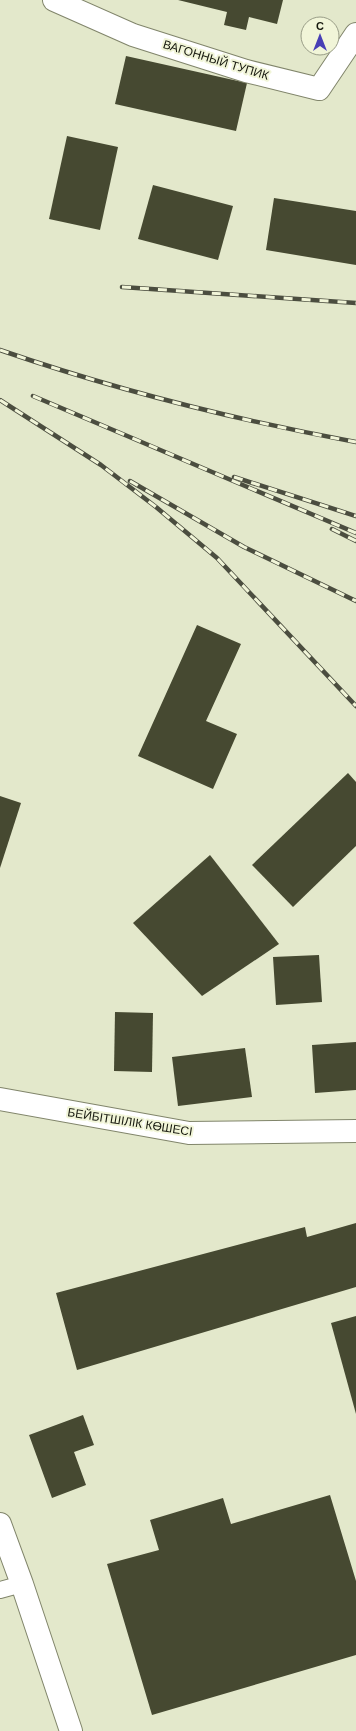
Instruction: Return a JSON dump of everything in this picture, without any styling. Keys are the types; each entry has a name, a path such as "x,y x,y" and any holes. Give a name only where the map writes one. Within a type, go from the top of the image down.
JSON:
{"street":[{"name":"ВАГОННЫЙ ТУПИК","path":"54,0 133,35 246,71 320,88 356,34"},
{"name":"БЕЙБІТШІЛІК КӨШЕСІ","path":"0,1099 189,1133 356,1131"},
{"path":"0,1524 22,1584 71,1731"}],"lane":[{"path":"0,1590 22,1584"}],"building":[{"path":"178,0 283,0 277,24 249,17 246,30 224,25 227,12"},
{"path":"126,56 247,83 236,131 115,104"},
{"path":"67,136 118,147 100,230 49,219"},
{"path":"153,185 233,206 218,260 138,239"},
{"path":"274,198 356,211 356,265 266,250"},
{"path":"197,625 241,644 206,721 237,734 213,789 138,756"},
{"path":"348,773 356,782 356,846 293,907 252,865"},
{"path":"0,796 21,803 0,868"},
{"path":"210,855 279,944 202,996 133,923"},
{"path":"319,955 322,1002 276,1005 273,957"},
{"path":"115,1012 153,1013 152,1072 114,1071"},
{"path":"356,1042 356,1090 315,1093 312,1045"},
{"path":"245,1048 252,1097 178,1106 172,1057"},
{"path":"356,1223 356,1287 77,1370 56,1293 305,1227 307,1237"},
{"path":"356,1316 356,1414 331,1323"},
{"path":"83,1415 94,1445 74,1452 86,1485 52,1498 29,1435"},
{"path":"330,1495 356,1581 356,1655 152,1715 107,1564 159,1550 150,1520 223,1498 231,1524"}],"railway":[{"path":"122,287 356,303"},
{"path":"0,350 44,365 176,403 266,424 356,442"},
{"path":"33,396 356,533"},
{"path":"0,400 101,465 156,507 217,558 356,706"},
{"path":"234,477 356,516"},
{"path":"130,481 244,547 356,601"},
{"path":"332,529 356,541"}]}
